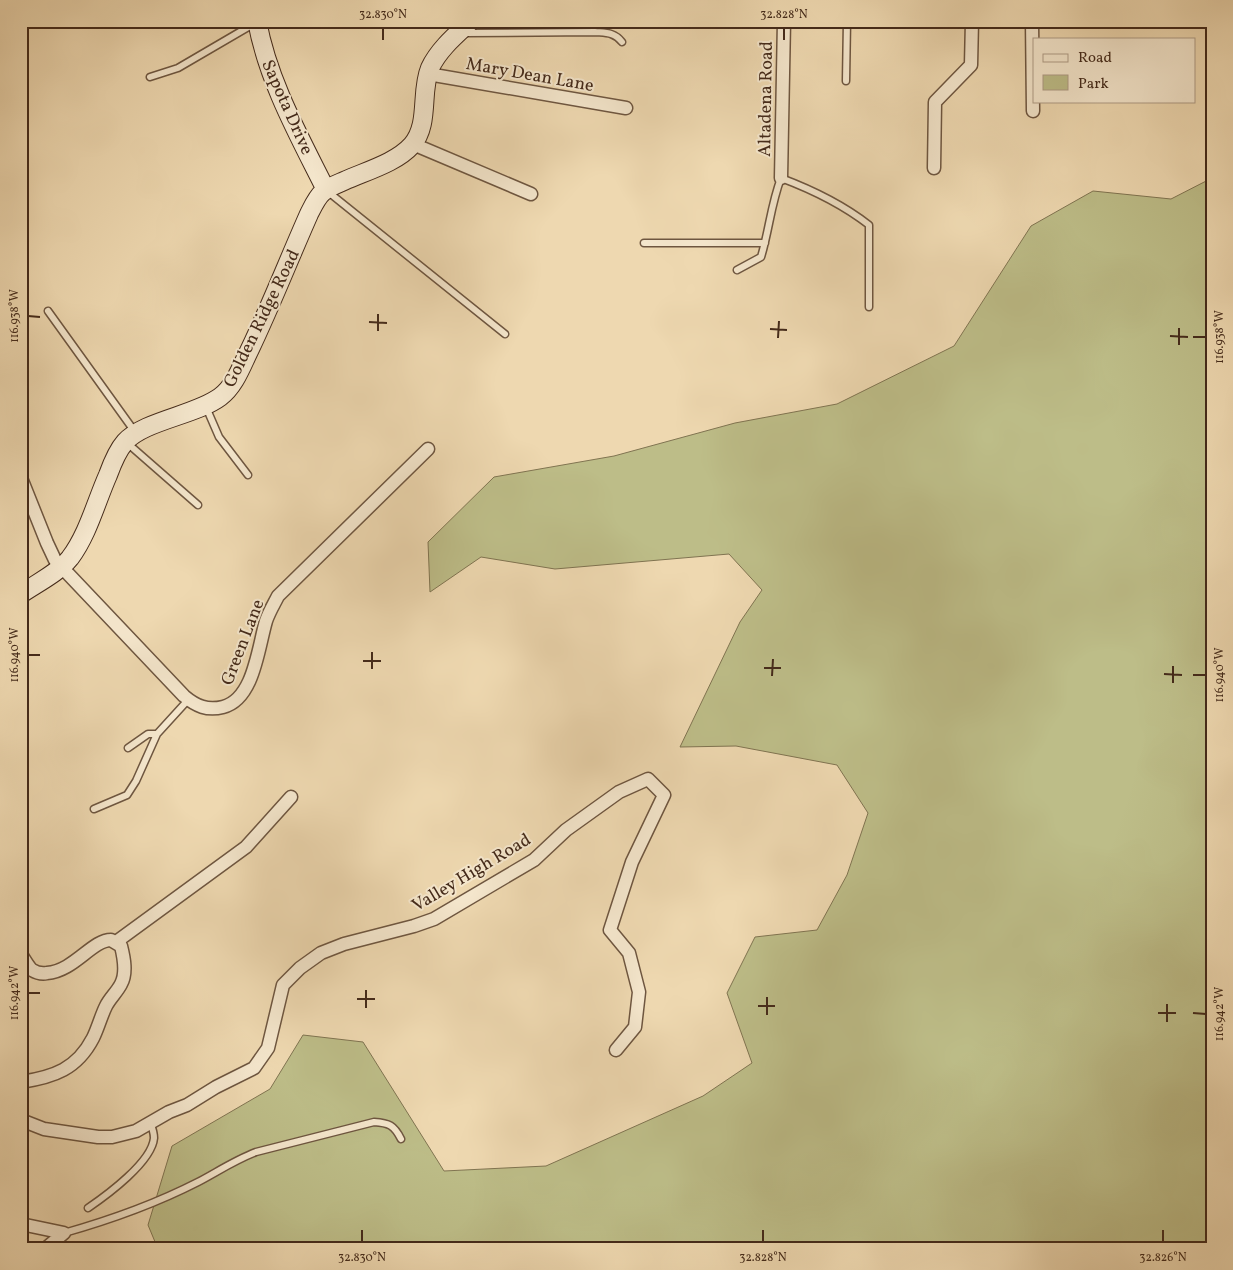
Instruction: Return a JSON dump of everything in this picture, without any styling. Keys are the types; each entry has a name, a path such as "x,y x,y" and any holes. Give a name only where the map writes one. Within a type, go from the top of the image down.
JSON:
{"street":[{"name":"Altadena Road","path":"781,178 784,21"},
{"path":"934,168 935,102 971,65 972,21"},
{"path":"1032,21 1033,111"},
{"name":"Sapota Drive","path":"257,22 266,62 280,96 326,190"},
{"path":"464,27 438,55 428,74 421,128 413,144 531,194"},
{"name":"Mary Dean Lane","path":"428,74 626,108"},
{"name":"Golden Ridge Road","path":"131,437 206,406 224,394 235,380 318,198 326,190 393,159 413,144"},
{"path":"21,594 69,559 83,535 113,463 131,437"},
{"name":"Green Lane","path":"21,478 55,560 188,700 213,710 232,705 242,696 249,683 267,618 278,596 428,449"},
{"name":"Valley High Road","path":"21,1120 44,1129 98,1137 112,1137 136,1131 150,1122 187,1105 216,1087 254,1068 268,1048 283,984 300,968 321,953 344,944 434,919 534,860 566,830 619,792 648,779 664,795 632,862 610,930 629,953 640,992 635,1026 616,1050"},
{"path":"116,942 246,847 291,797"},
{"path":"21,954 35,971 43,974 55,972 78,960 102,942 111,940 121,946 124,962 122,983 109,1000 86,1049 78,1060 65,1070 49,1077 21,1082"},
{"path":"21,1224 64,1233"},
{"path":"45,1249 64,1233"}],"lane":[{"path":"846,82 847,21"},
{"path":"150,78 178,68 257,22"},
{"path":"464,27 603,33 617,36 622,42"},
{"path":"738,270 760,257 781,178 816,192 850,210 869,225 869,307"},
{"path":"326,190 505,334"},
{"path":"644,242 765,243"},
{"path":"48,311 67,334 131,437 198,505"},
{"path":"206,406 219,437 248,475"},
{"path":"94,808 127,795 136,781 157,734 188,700"},
{"path":"128,748 148,734 157,734"},
{"path":"88,1208 122,1183 146,1154 154,1140 150,1122"},
{"path":"64,1233 104,1222 197,1183 243,1157 256,1152 374,1122 387,1123 397,1130 401,1139"}],"green space":[{"path":"1212,178 1212,1249 158,1249 148,1225 172,1146 270,1089 303,1035 363,1042 444,1171 546,1166 703,1096 752,1063 727,993 755,937 817,930 847,875 868,813 837,765 736,746 680,747 740,622 762,590 729,554 555,569 481,557 430,592 428,542 494,477 614,456 735,423 837,404 954,346 1031,226 1093,191 1171,199"}]}
